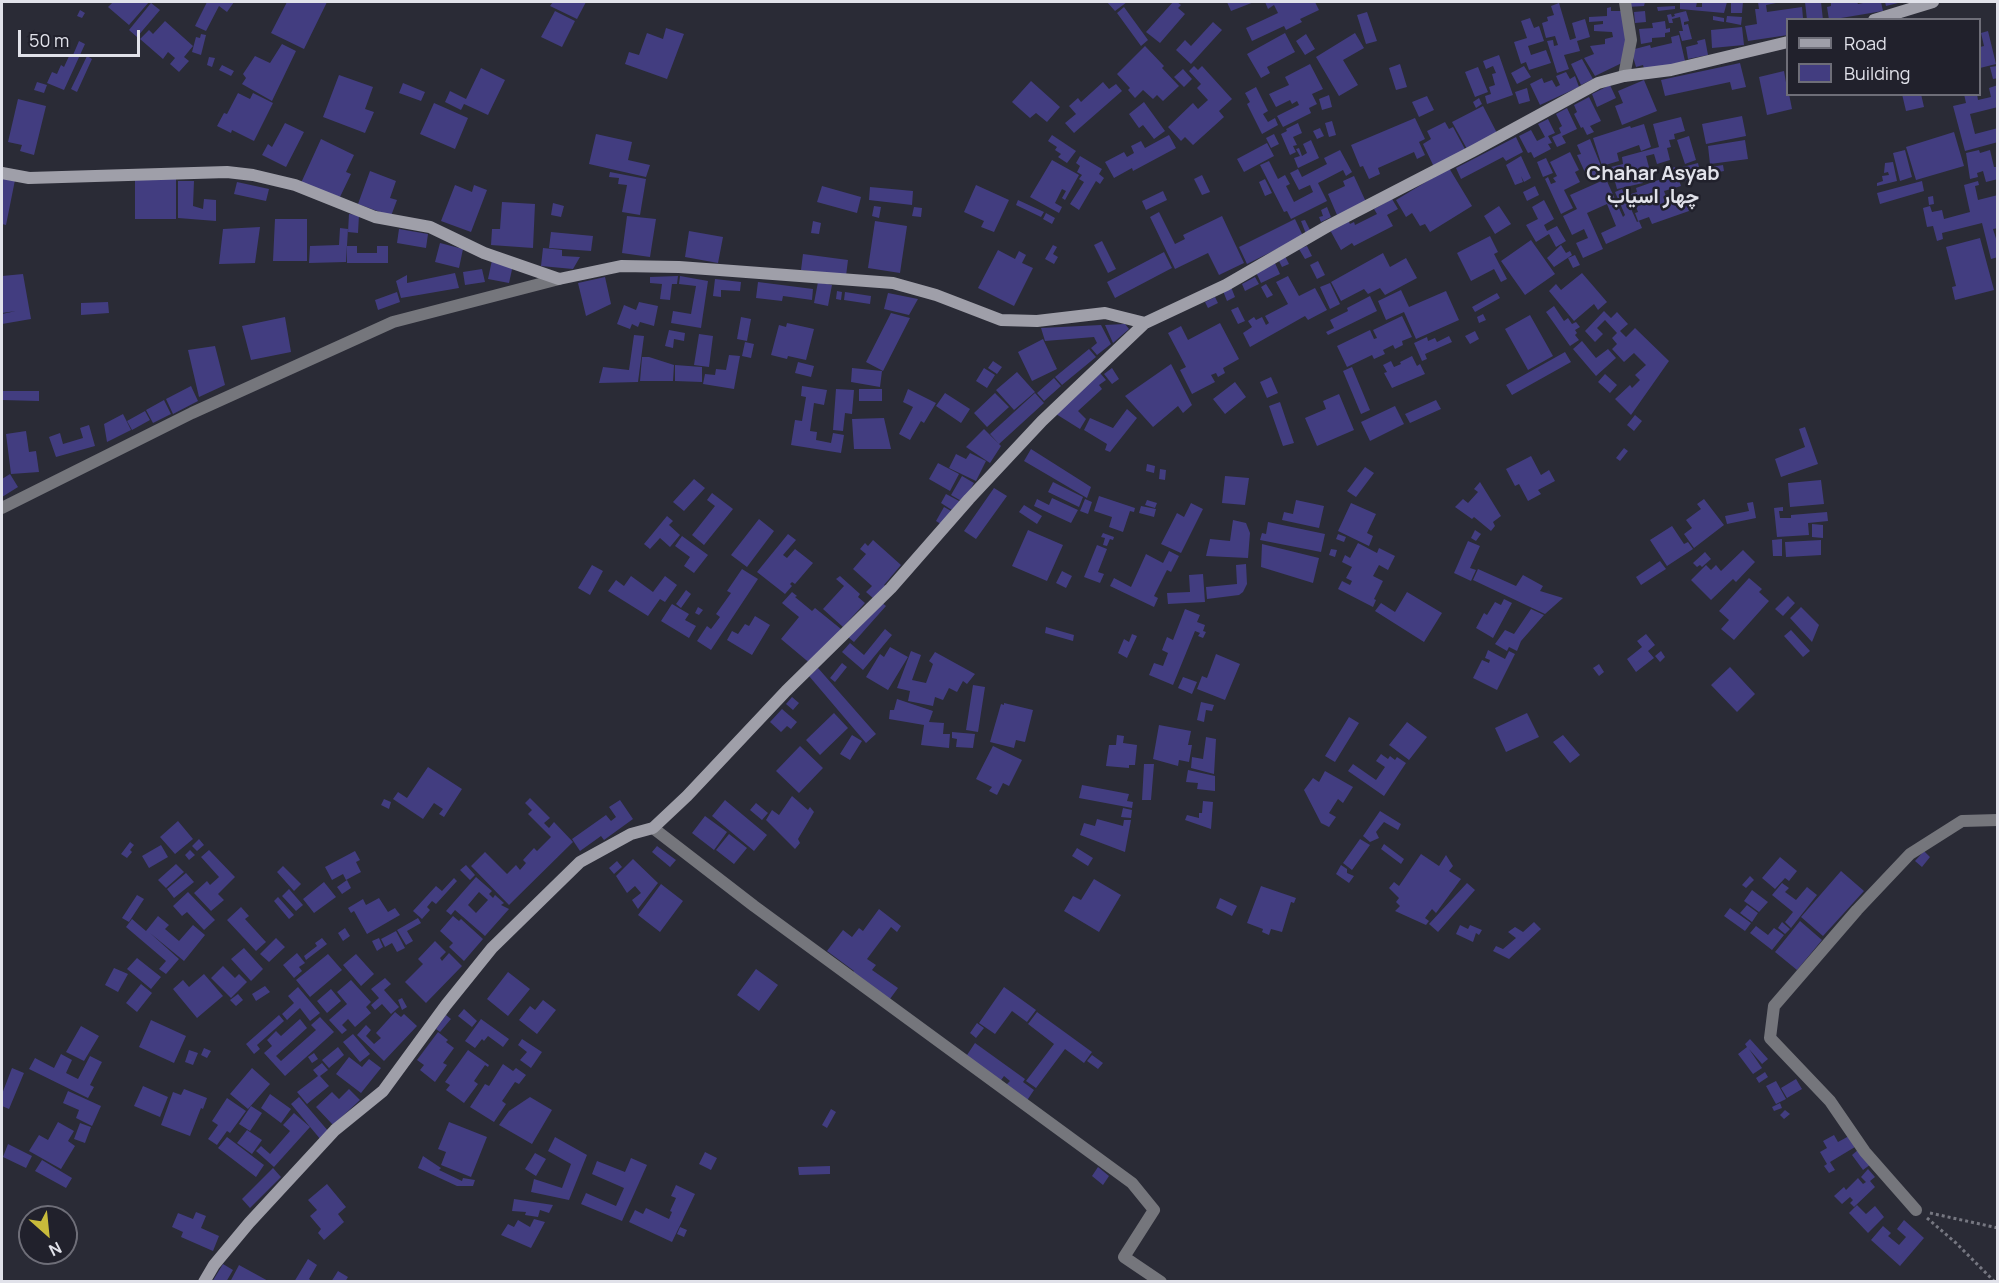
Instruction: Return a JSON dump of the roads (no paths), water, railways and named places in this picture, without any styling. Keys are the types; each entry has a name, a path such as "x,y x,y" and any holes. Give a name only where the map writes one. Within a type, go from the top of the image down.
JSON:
{"street":[{"path":"1624,2 1631,40 1624,76"},
{"path":"1881,18 1934,2"},
{"path":"204,1281 214,1265 249,1223 335,1130 384,1091 446,1005 492,948 580,862 631,834 653,828 687,796 786,691 891,588 1042,421 1145,324 1226,285 1328,226 1598,83 1624,76 1671,70 1786,42"},
{"path":"2,173 29,178 227,172 253,175 295,185 375,217 430,226 484,253 559,279"},
{"path":"2,508 192,413 393,322 559,279 621,266 679,267 893,283 936,295 1001,320 1037,321 1105,314 1145,324"},
{"path":"1916,1209 1864,1152 1830,1101 1770,1038 1774,1006 1857,910 1910,854 1962,821 1998,820"},
{"path":"653,828 754,906 1132,1183 1154,1210 1124,1257 1161,1281"}],"district":[{"name":"Chahar Asyab چهار اسیاب","path":"1653,186"}]}
